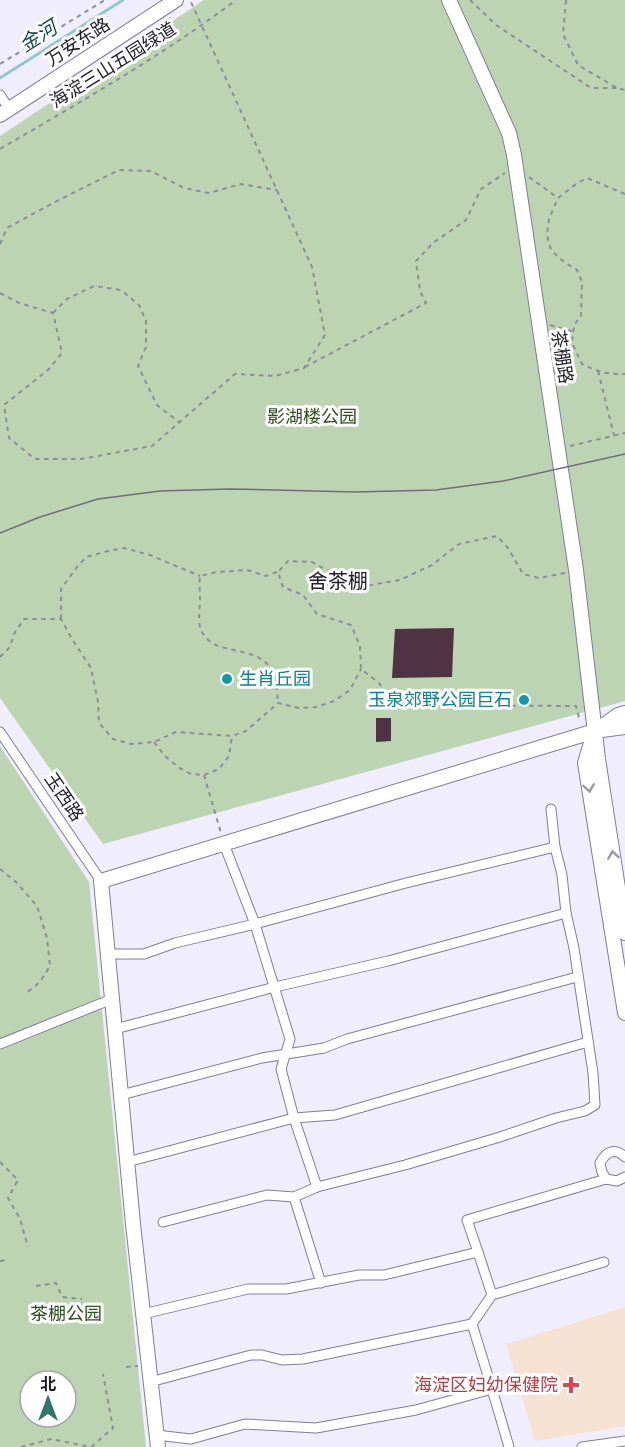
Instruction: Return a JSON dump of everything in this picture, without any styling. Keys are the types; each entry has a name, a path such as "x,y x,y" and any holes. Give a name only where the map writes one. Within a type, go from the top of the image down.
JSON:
{"street":[{"name":"万安东路","path":"5,112 176,0"},
{"name":"茶棚路","path":"449,0 509,133 576,570 598,759 625,933"},
{"path":"0,95 5,112"},
{"path":"595,731 625,713"},
{"path":"492,1389 416,1410 315,1428 245,1424 191,1439 157,1441 127,1162 101,881 595,731 625,727"},
{"name":"茶棚路","path":"595,731 585,763 625,1013"},
{"name":"玉西路","path":"0,732 101,881"},
{"path":"163,1222 267,1195 294,1197 317,1187 405,1165 500,1137 585,1111 595,1105 593,1073 566,913 562,875 555,847 551,809"},
{"path":"224,844 255,924 290,1039 281,1069 294,1118 317,1187"},
{"path":"108,954 144,954 175,943 555,847"},
{"path":"115,1029 275,987 388,961 566,913"},
{"path":"121,1095 262,1058 324,1048 346,1039 577,977"},
{"path":"0,1044 112,999"},
{"path":"127,1162 294,1118 335,1115 588,1042"},
{"path":"606,1179 600,1163 604,1155 613,1151 625,1157"},
{"path":"492,1295 467,1220 606,1179 617,1181 625,1177"},
{"path":"294,1197 321,1283"},
{"path":"143,1314 248,1288 286,1288 359,1275 384,1275 478,1252"},
{"path":"150,1382 252,1355 282,1360 303,1359 472,1324 492,1295 604,1262"},
{"path":"472,1324 509,1447"},
{"path":"582,1447 625,1441"}],"path":[{"path":"0,64 105,0"},
{"path":"190,0 312,267 325,335 304,368"},
{"name":"海淀三山五园绿道","path":"0,149 138,68 202,26 236,0"},
{"path":"470,0 496,25 591,88 625,90"},
{"path":"566,0 563,34 578,65 617,88"},
{"path":"4,405 9,438 35,459 81,459 152,446 235,374 275,376 304,368 426,303 420,291 416,261 433,243 466,220 480,189 515,167 558,198"},
{"path":"0,244 7,228 119,170 151,171 184,188 209,193 241,184 277,190"},
{"path":"625,194 587,178 558,198 549,219 547,235 551,250 577,270 582,282 581,316 574,325 572,343 582,364 615,375 625,374"},
{"path":"53,313 67,299 94,286 121,290 139,305 146,321 146,347 138,366 157,405 180,422"},
{"path":"0,293 19,303 53,313"},
{"path":"0,405 4,405 48,370 62,353 53,313"},
{"path":"539,322 573,332"},
{"path":"598,371 614,435"},
{"path":"558,449 625,433"},
{"path":"278,703 246,731 232,736 176,732 154,742 131,744 113,739 99,723 98,702 91,668 61,619 61,589 86,557 124,548 150,555 200,576 217,572 247,570 266,576 278,572 288,561 312,562 340,577 365,586 400,580 432,565 459,544 497,536 508,548 523,574 539,578 576,570"},
{"path":"278,572 283,587 303,595 317,614 351,625 360,646 361,669 350,690 334,701 316,707 299,708 278,703"},
{"path":"200,576 199,615 201,630 206,639 217,646 261,659 272,670 277,683 278,703"},
{"path":"0,657 10,647 24,619 61,619"},
{"path":"361,669 379,683 395,705 576,706 579,718"},
{"path":"154,742 178,767 191,774 204,776 219,769 229,756 232,736"},
{"path":"204,776 224,844"},
{"path":"0,869 16,882 37,906 47,938 50,966 40,982 25,994"},
{"path":"0,1162 18,1180 8,1198 20,1219 28,1247"},
{"path":"0,1261 8,1260"},
{"path":"36,1286 56,1283 62,1297 82,1299"},
{"path":"21,1447 51,1439 91,1447 113,1428 103,1374"}],"shaded area":[{"name":"海淀区妇幼保健院","path":"625,1307 625,1426 535,1441 506,1344"}],"green space":[{"name":"影湖楼公园","path":"204,0 625,0 625,701 103,844 0,698 0,136"},
{"name":"茶棚公园","path":"0,746 89,882 146,1447 0,1447"}],"building":[{"path":"454,628 452,677 392,678 395,629"},
{"path":"376,718 391,718 391,741 376,742"}],"waterway":[{"name":"金河","path":"0,78 123,0"}],"tram line":[{"path":"0,533 40,517 98,499 160,491 436,490 503,481 625,454"}],"place":[{"name":"生肖丘园","path":"227,679"},
{"name":"玉泉郊野公园巨石","path":"524,700"},
{"name":"海淀区妇幼保健院","path":"571,1385"}],"district":[{"name":"舍茶棚","path":"338,581"}]}
